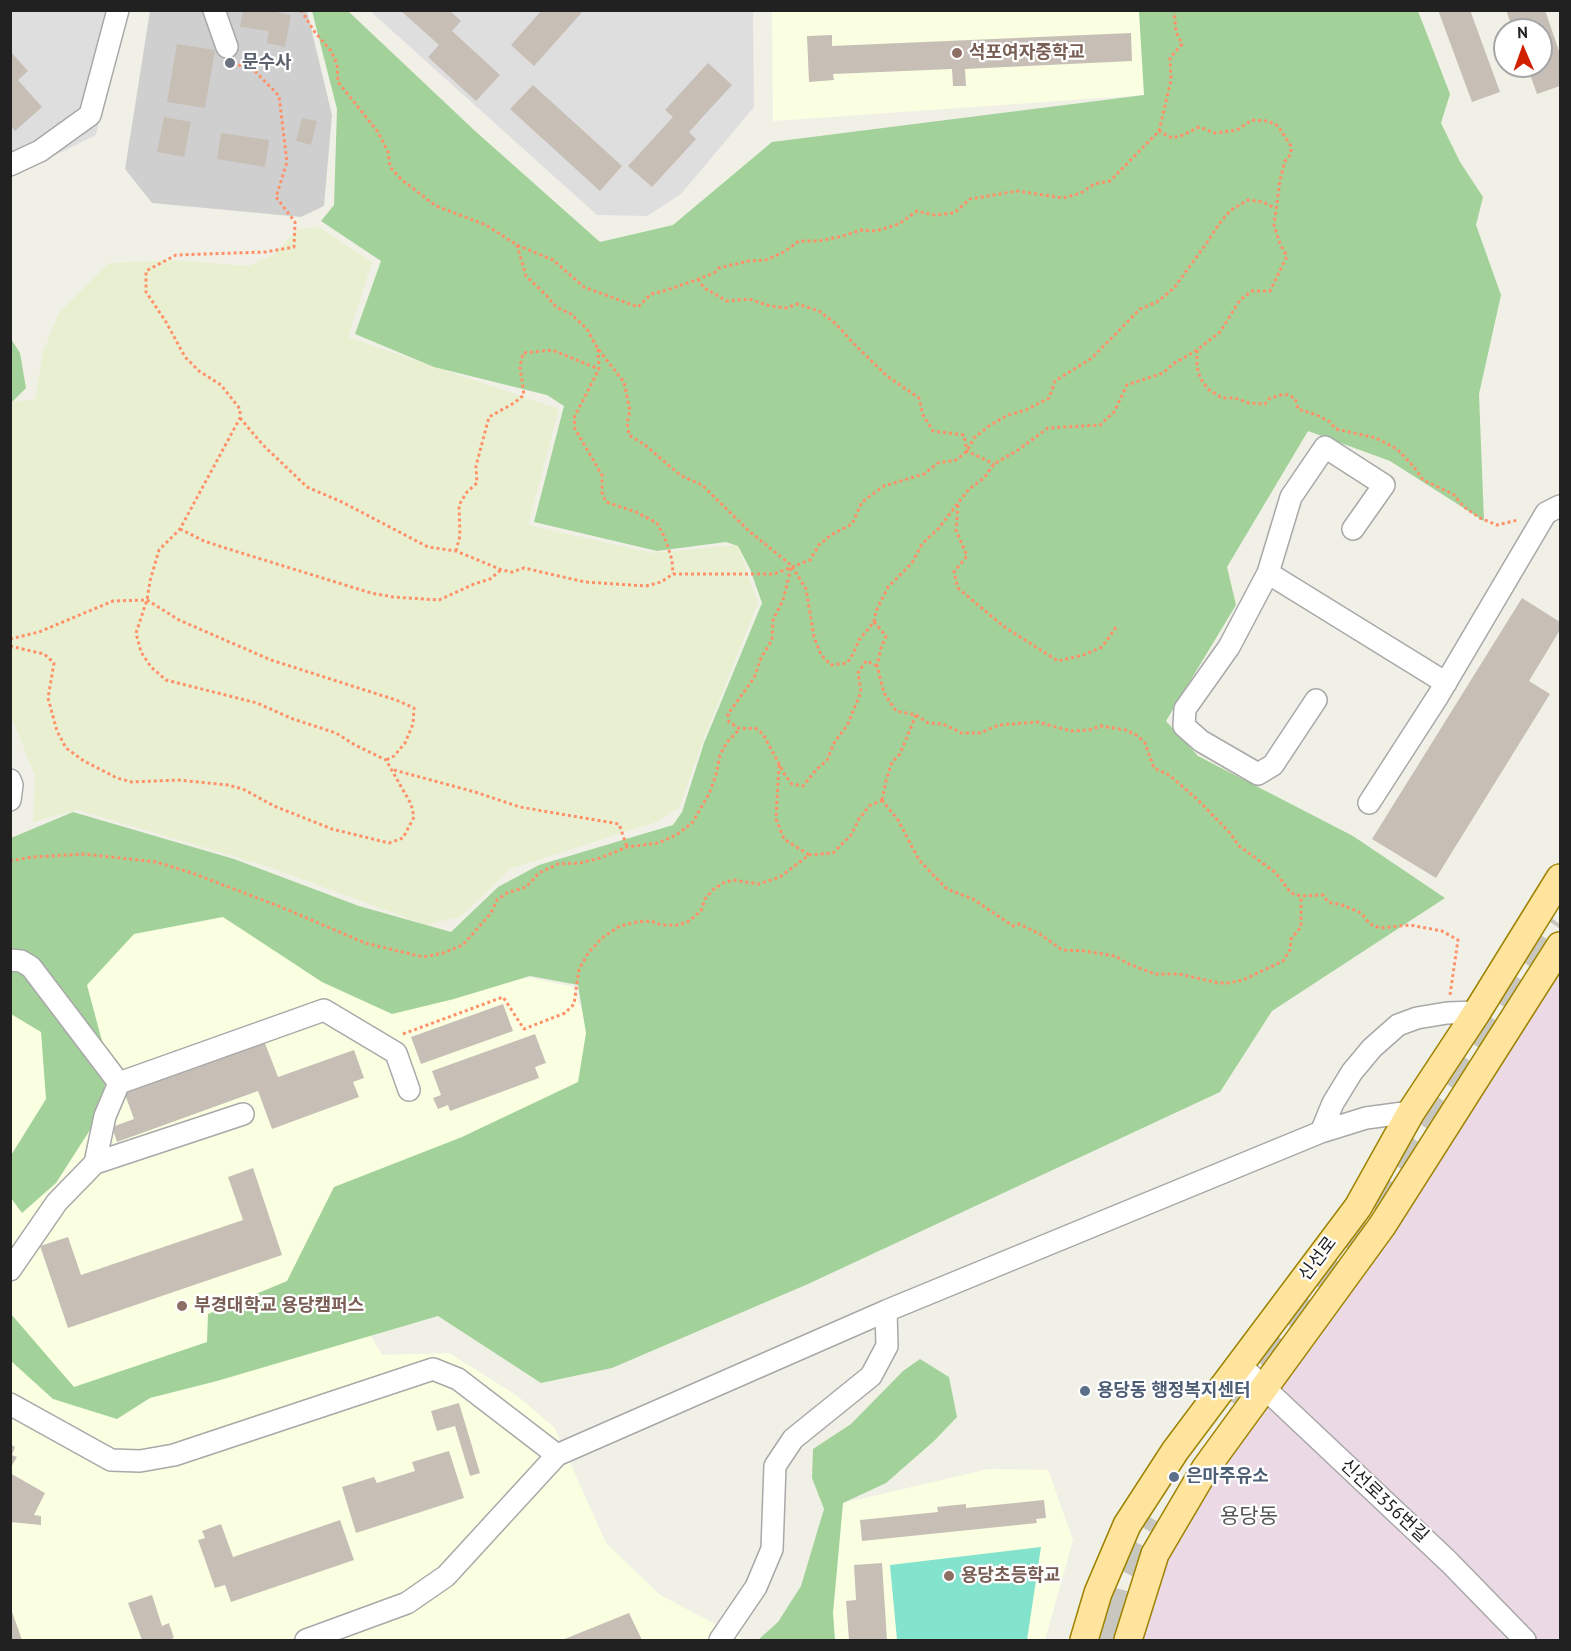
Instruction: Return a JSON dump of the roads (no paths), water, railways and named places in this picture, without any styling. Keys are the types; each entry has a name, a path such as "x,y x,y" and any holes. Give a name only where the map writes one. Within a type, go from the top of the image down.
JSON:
{"main road":[{"name":"신선로","path":"1084,1641 1098,1593 1127,1525 1175,1451 1358,1207 1411,1112 1477,1012 1560,878"},
{"name":"신선로","path":"1128,1641 1155,1554 1205,1469 1382,1226 1560,946"}],"street":[{"path":"10,165 40,151 90,115 118,10"},
{"path":"214,10 227,46"},
{"path":"1316,700 1273,765 1258,774 1201,741 1184,726 1185,709 1229,647 1269,573 1291,497 1325,447 1384,485 1353,529"},
{"path":"1370,803 1446,683 1546,513 1560,506"},
{"path":"1269,573 1446,683"},
{"path":"10,780 10,800"},
{"path":"10,960 21,960 31,967 119,1083"},
{"path":"95,1163 105,1116 119,1083 324,1010 396,1053 409,1090"},
{"path":"1321,1132 1333,1103 1347,1079 1372,1048 1398,1026 1417,1018 1447,1013 1477,1012"},
{"path":"306,1641 407,1603 446,1576 557,1455 886,1311 1321,1132 1366,1118 1411,1112"},
{"path":"10,1270 57,1202 95,1163 243,1114"},
{"path":"720,1641 756,1587 772,1549 775,1466 793,1439 871,1376 887,1346 886,1311"},
{"name":"신선로356번길","path":"1239,1364 1449,1562 1525,1641"},
{"path":"10,1404 111,1460 140,1461 174,1455 434,1369 458,1379 557,1455"}],"tunnel":[{"path":"1236,1405 1560,924"},
{"path":"1119,1622 1130,1578 1159,1522"},
{"path":"1099,1640 1110,1592"}],"place":[{"name":"석포여자중학교","path":"957,53"},
{"name":"문수사","path":"230,63"},
{"name":"부경대학교 용당캠퍼스","path":"182,1306"},
{"name":"용당동 행정복지센터","path":"1085,1391"},
{"name":"은마주유소","path":"1174,1477"},
{"name":"용당초등학교","path":"949,1576"}],"district":[{"name":"용당동","path":"1249,1517"}]}
